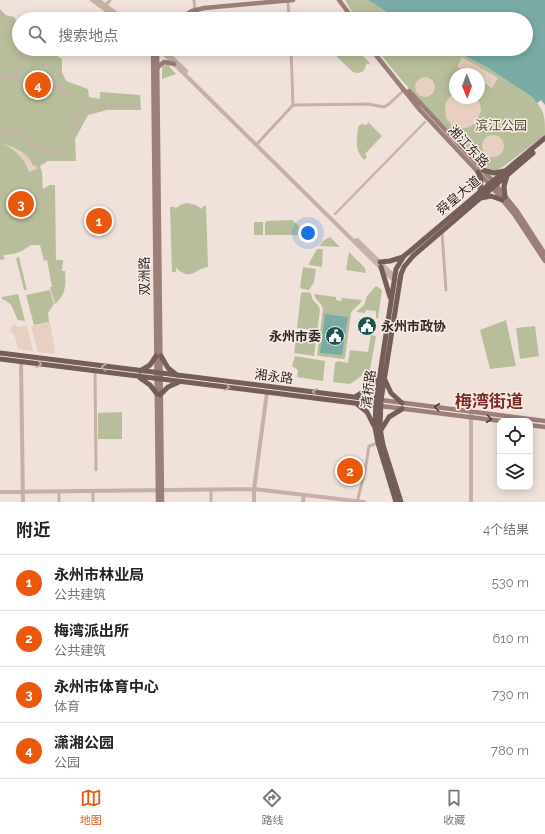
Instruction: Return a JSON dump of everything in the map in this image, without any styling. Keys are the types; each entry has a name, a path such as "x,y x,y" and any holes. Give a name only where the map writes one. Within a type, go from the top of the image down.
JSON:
{"main road":[{"path":"190,12 211,7 293,0"},
{"path":"335,0 344,12"},
{"path":"338,0 347,12"},
{"name":"双洲路","path":"153,56 160,490 162,502"},
{"name":"双洲路","path":"155,83 158,56"},
{"name":"湘江东路","path":"377,56 420,110 481,171 516,211 545,254"},
{"name":"湘江东路","path":"380,56 474,164"},
{"path":"157,70 164,62 174,64"},
{"name":"舜皇大道","path":"506,173 545,138"},
{"name":"舜皇大道","path":"396,279 396,269 404,256 480,192 545,142"},
{"path":"480,192 481,171 506,173 504,198 491,196 480,198"},
{"name":"舜皇大道","path":"396,279 401,274 408,261 480,198 492,184"},
{"name":"湘江东路","path":"504,198 545,261"},
{"path":"391,299 380,265 404,256"},
{"name":"清桥路","path":"382,378 391,299 396,279"},
{"name":"清桥路","path":"396,279 378,406 378,443 396,502"},
{"name":"湘永路","path":"0,353 138,374 402,403 471,414 497,420"},
{"path":"159,356 168,368 180,379 159,394 138,374 159,356"},
{"name":"湘永路","path":"0,359 95,371 131,373"},
{"path":"354,397 382,378 391,394 402,403"},
{"name":"湘永路","path":"199,381 356,404 545,421"},
{"path":"356,404 367,412 379,429 389,417 402,409"},
{"path":"533,425 545,427"},
{"name":"清桥路","path":"379,429 401,502"},
{"name":"双洲路","path":"158,502 160,490"}],"street":[{"path":"92,0 108,12"},
{"path":"98,0 115,12"},
{"path":"106,5 110,0"},
{"path":"194,0 195,10"},
{"path":"288,0 289,12"},
{"path":"0,12 12,25"},
{"path":"15,78 22,56"},
{"path":"165,56 396,279"},
{"path":"170,56 380,265"},
{"path":"290,56 293,105"},
{"path":"0,79 15,78 48,87 60,87 87,102 90,106"},
{"path":"258,142 293,105 368,104 384,107 404,90"},
{"path":"0,128 18,132 39,150 44,152 54,152 65,145 78,120 90,106 137,106"},
{"path":"335,214 425,122"},
{"path":"442,230 446,290"},
{"path":"21,362 23,502"},
{"path":"95,371 96,470"},
{"path":"254,502 254,489 267,392"},
{"path":"471,414 471,502"},
{"path":"358,502 369,446 378,443"},
{"path":"211,489 211,502"},
{"path":"0,492 254,489 364,502"},
{"path":"59,491 59,502"},
{"path":"93,491 93,502"},
{"path":"303,502 304,495"}],"green space":[{"path":"345,0 368,0 387,12 352,12"},
{"path":"0,9 5,15 12,17 12,56 57,56 62,59 62,72 66,81 88,89 89,97 100,99 100,92 140,95 141,110 107,110 88,115 75,139 76,161 48,161 40,166 42,172 43,189 50,185 55,185 56,260 63,260 62,271 65,271 64,289 59,301 55,304 50,287 52,287 47,260 44,261 40,245 31,245 14,254 3,255 5,259 0,260"},
{"path":"363,56 370,63 368,65 366,63 364,70 361,73 358,73 353,72 337,57"},
{"name":"滨江公园","path":"382,56 465,56 485,66 532,97 542,110 545,123 545,135 504,166 495,171 487,168 402,81"},
{"path":"164,65 168,65 176,74 162,79 162,67"},
{"path":"368,122 382,136 365,154 367,157 364,160 357,148 358,127 361,124 367,125"},
{"path":"187,203 196,205 202,209 203,206 206,206 208,267 190,274 181,272 176,268 176,272 172,272 170,207 175,207 175,209 180,205"},
{"path":"292,220 299,226 299,235 265,235 265,223 267,221"},
{"path":"254,222 263,222 263,235 254,235"},
{"path":"330,237 340,247 319,246 324,240"},
{"path":"317,249 323,249 322,267 308,265"},
{"path":"349,252 365,268 366,273 346,270"},
{"path":"19,257 27,290 24,290 16,258"},
{"path":"303,267 316,269 314,282 309,290 302,289 300,287"},
{"path":"376,286 382,290 378,318 376,318 376,311 366,310 365,313 356,312 364,305 367,296"},
{"path":"50,290 54,304 48,313 49,322 34,325 26,295"},
{"path":"301,293 311,293 320,310 314,356 294,353 297,332 315,334 315,330 297,328"},
{"path":"18,294 25,321 18,320 11,305 2,299 2,297"},
{"path":"314,294 336,297 336,300 341,301 342,298 362,300 351,313 344,359 317,355 323,309"},
{"path":"506,320 516,366 490,369 480,330"},
{"path":"535,326 539,356 520,359 516,328"},
{"path":"371,335 376,336 370,370 350,384 333,382 335,363 338,361 348,363 350,350 368,352"},
{"path":"295,356 325,361 323,381 297,377 298,370 292,366"},
{"path":"122,412 122,439 98,439 98,413"}],"shaded area":[{"path":"462,57 481,68 459,68 457,67"},
{"path":"485,70 498,78 492,88 485,83"},
{"path":"425,77 432,80 435,87 432,94 425,97 418,94 415,87 418,80"},
{"path":"449,98 449,104 480,104 481,110 476,122 466,128 460,128 451,124 446,118 446,102"},
{"path":"493,135 497,136 503,142 503,150 497,156 493,157 489,156 483,150 482,146 483,142 489,136"},
{"path":"0,143 13,147 22,152 29,158 33,166 36,165 37,169 29,172 24,161 17,153"},
{"path":"50,322 55,353 38,352 31,326"},
{"path":"13,324 19,327 27,325 33,351 18,349 13,333 9,331"}],"water":[{"path":"368,0 545,0 545,105 541,100 537,103 532,97 485,66 465,56 533,56 533,12 387,12"},
{"path":"325,314 348,317 342,355 320,353"}],"place":[{"name":"潇湘公园","path":"38,85"},
{"name":"永州市体育中心","path":"21,204"},
{"name":"永州市林业局","path":"99,221"},
{"name":"永州市政协","path":"367,326"},
{"name":"永州市委","path":"335,336"},
{"name":"梅湾派出所","path":"350,471"}],"district":[{"name":"梅湾街道","path":"489,401"}]}
